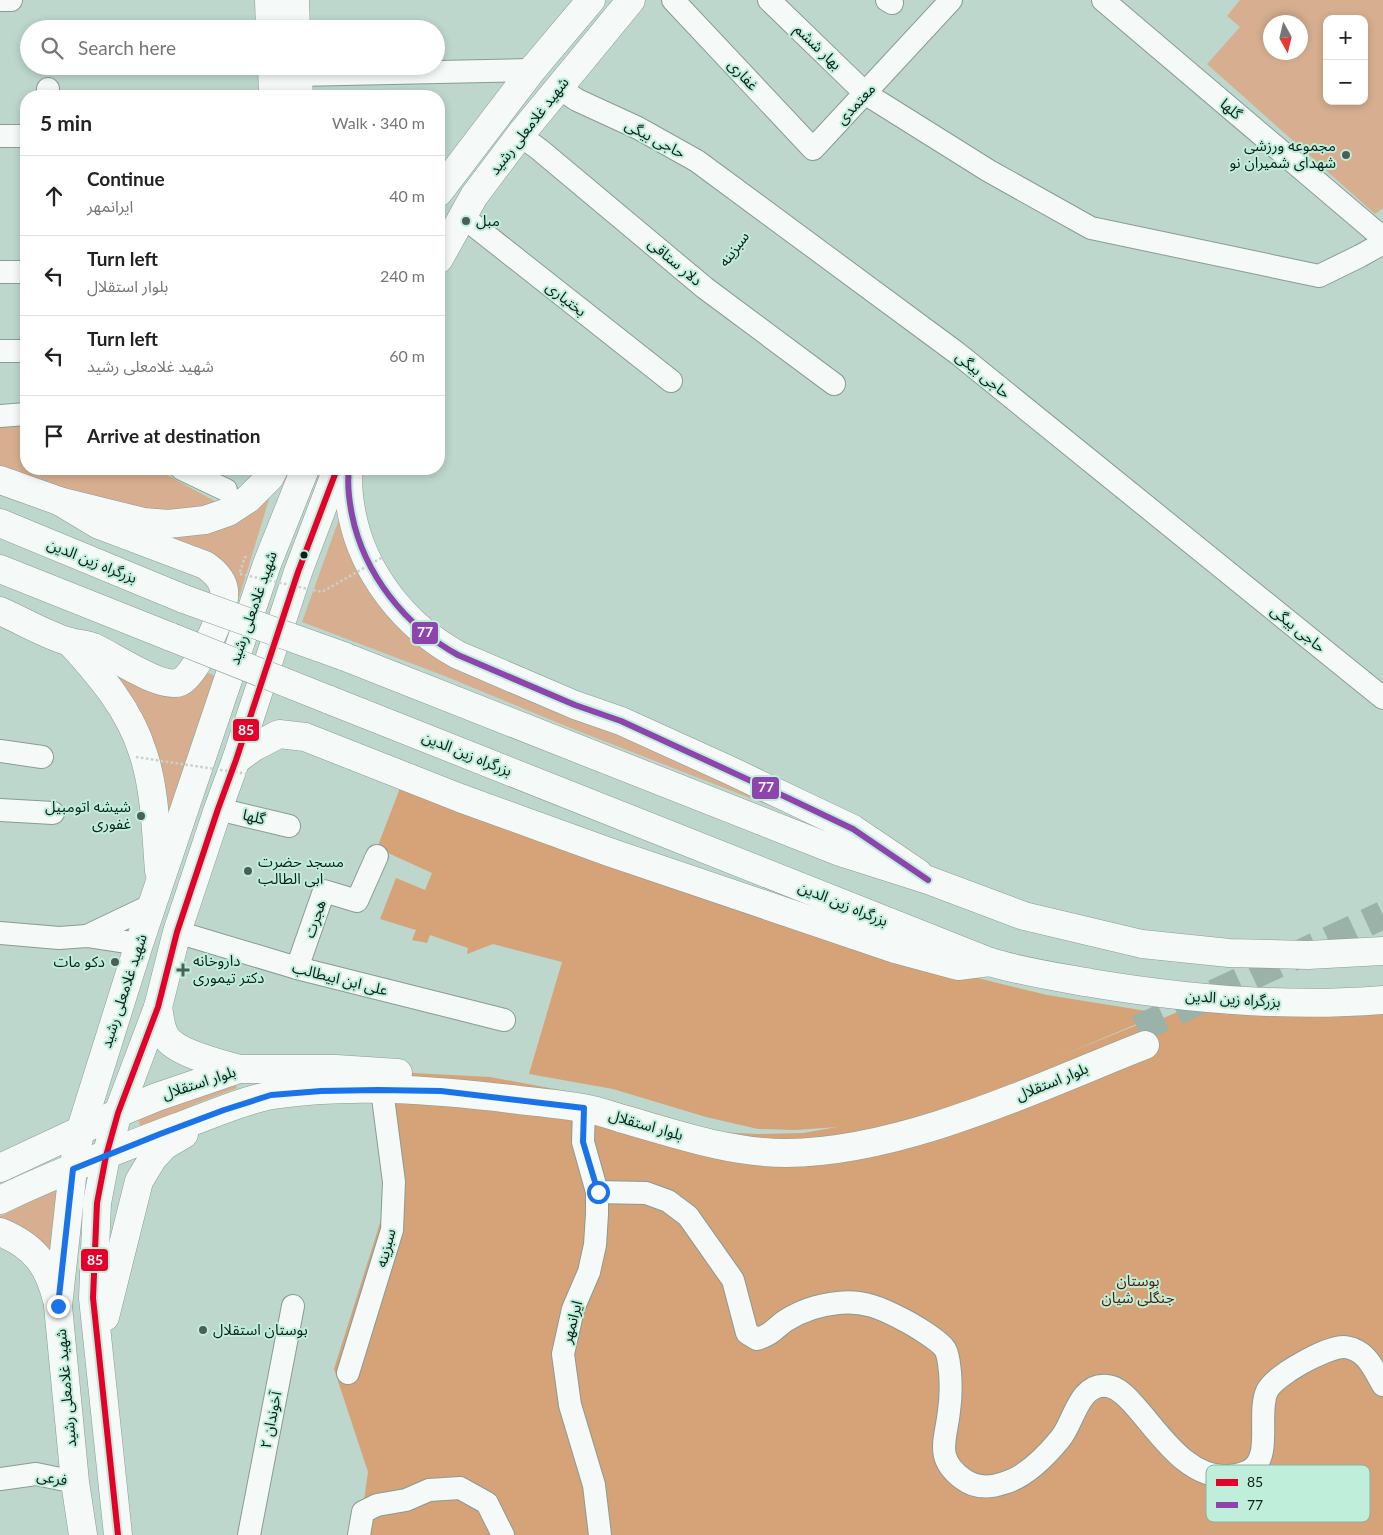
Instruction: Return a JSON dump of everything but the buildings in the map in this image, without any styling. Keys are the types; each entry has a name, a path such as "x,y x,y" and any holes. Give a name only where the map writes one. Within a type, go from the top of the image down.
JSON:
{"main road":[{"path":"269,0 270,20"},
{"path":"295,0 296,20"},
{"path":"445,184 532,70 591,0"},
{"name":"شهید غلامعلی رشید","path":"445,248 474,196 520,135 631,0"},
{"path":"272,75 273,90"},
{"path":"0,480 59,501 144,522 168,524 205,520 228,512 248,499 269,475"},
{"name":"شهید غلامعلی رشید","path":"83,1535 75,1482 58,1306 73,1169 80,1132 139,944 267,564 303,475"},
{"name":"شهید غلامعلی رشید","path":"118,1535 93,1298 97,1203 106,1156 118,1113 158,1007 177,932 218,809 245,768 253,708 298,572 335,475"},
{"path":"349,475 348,499 356,535 366,559 398,608 439,645 575,705 621,721 853,829 928,880 1024,916 1142,944 1229,954 1308,955 1383,951"},
{"path":"0,611 70,642 91,646 148,676 167,683 179,683 188,676 212,636 224,604 223,585 217,573 205,565 99,525 59,501"},
{"name":"بزرگراه زین الدین","path":"0,523 184,598 343,656 840,852 928,880"},
{"name":"بزرگراه زین الدین","path":"0,569 990,962 1020,971 1132,990 1231,1001 1340,1003 1383,1000"},
{"path":"70,642 96,671 125,711 143,752 148,770 154,813 156,893"},
{"path":"231,673 240,693 264,722 279,734 304,737 460,798 609,852 895,949 958,966 990,962"},
{"path":"245,768 254,747 279,734"},
{"path":"158,1007 163,1031 174,1045 202,1058 240,1069"},
{"name":"بلوار استقلال","path":"0,1168 156,1097 240,1069 336,1069 431,1074 586,1092 718,1129 770,1137 796,1137 831,1134 920,1114 1142,1037 999,1103 941,1124 887,1139 831,1150 786,1153 734,1148 584,1108 441,1091 321,1091 271,1095 224,1110 34,1184 0,1200"},
{"path":"98,1350 138,1181 153,1158 164,1146 224,1110"},
{"path":"0,1232 18,1239 43,1265 52,1281 58,1306"}],"street":[{"path":"0,0 10,0"},
{"name":"غفاری","path":"673,0 813,149"},
{"name":"بهار ششم","path":"769,0 866,94 989,171 1091,228 1319,276 1383,243"},
{"name":"معتمدی","path":"813,149 866,94 951,0"},
{"name":"گلها","path":"1103,0 1383,238"},
{"path":"445,73 532,70"},
{"path":"297,79 401,75"},
{"name":"حاجی بیگی","path":"559,88 577,100 638,128 697,161 764,210 957,353 1383,698"},
{"name":"دلار ستاقی","path":"520,135 706,288 834,384"},
{"path":"0,136 20,136"},
{"name":"بختیاری","path":"462,216 671,381"},
{"path":"0,272 20,272"},
{"path":"0,351 20,351"},
{"path":"0,416 20,414"},
{"path":"195,475 226,490"},
{"path":"0,751 42,757"},
{"name":"گلها","path":"218,809 289,826"},
{"path":"0,810 53,812"},
{"name":"هجرت","path":"297,968 324,891 357,901 377,856"},
{"path":"87,936 156,893"},
{"name":"علی ابن ابیطالب","path":"177,932 297,968 504,1020"},
{"path":"0,933 59,938 87,936 139,944"},
{"name":"سبزینه","path":"348,1373 392,1230 394,1182 382,1090"},
{"name":"ایرانمهر","path":"584,1108 583,1142 598,1192 595,1245 589,1272 574,1309 563,1354 570,1405 594,1485 600,1535"},
{"path":"598,1192 646,1193 668,1201 688,1216 734,1280 747,1333 757,1339 769,1335 782,1323 800,1312 818,1306 841,1302 859,1302 880,1307 916,1326 944,1348 949,1360 950,1379 950,1403 944,1440 945,1458 952,1471 968,1483 983,1487 1005,1483 1028,1470 1062,1438 1079,1402 1092,1388 1104,1385 1114,1387 1128,1398 1164,1441 1192,1467 1206,1472"},
{"name":"آخوندان ۲","path":"249,1535 293,1306"},
{"path":"1256,1465 1264,1446 1263,1410 1267,1391 1277,1379 1302,1362 1344,1346 1366,1356 1383,1385"},
{"name":"فرعی","path":"0,1479 36,1474 75,1482"},
{"path":"359,1535 363,1512 377,1504 406,1500 429,1490 460,1488 487,1503 503,1535"}],"path":[{"path":"764,210 813,149"},
{"name":"سبزینه","path":"706,288 764,210"},
{"path":"245,557 240,574 322,592 383,557"},
{"path":"136,757 245,768"}],"shaded area":[{"name":"مجموعه ورزشی شهدای شمیران نو","path":"1240,0 1383,0 1383,208 1375,214 1207,64 1240,27 1227,16"},
{"path":"20,422 20,475 0,468 0,423"},
{"path":"21,475 167,475 224,506 205,513 131,512"},
{"path":"273,486 239,598 228,575 145,528"},
{"path":"344,505 365,571 506,683 801,818 568,727 442,675 302,622"},
{"path":"97,657 158,688 204,671 220,678 163,841"},
{"path":"236,1085 237,1088 195,1104 142,1129 139,1120 141,1117 217,1089"},
{"path":"56,1190 57,1275 0,1224 0,1216"}],"green space":[{"name":"بوستان جنگلی شیان","path":"402,783 937,968 1047,995 1153,1012 1137,1018 1139,1023 1063,1055 1137,1025 1139,1029 1211,997 1383,992 1383,1535 359,1535 368,1472 334,1369 386,1204 374,1071 490,1077 603,1098 717,1132 758,1134 803,1133 837,1127 796,1130 758,1129 706,1117 613,1089 529,1074 562,962 493,944 467,954 468,948 430,935 427,943 412,940 416,930 380,919 396,878 425,890 432,873 377,848"}],"tunnel":[{"path":"1138,1029 1383,915"}],"transit line":[{"name":"85","path":"118,1535 93,1298 97,1203 106,1156 118,1113 158,1007 177,932 218,809 298,572 335,475"},
{"name":"77","path":"348,475 352,515 366,558 377,578 404,614 439,643 458,655 575,705 621,721 853,829 928,880"}],"place":[{"name":"مجموعه ورزشی شهدای شمیران نو","path":"1346,155"},
{"name":"مبل","path":"466,221"},
{"name":"شیشه اتومبیل غفوری","path":"141,816"},
{"name":"مسجد حضرت ابی الطالب","path":"248,871"},
{"name":"دکو مات","path":"115,962"},
{"name":"داروخانه دکتر تیموری","path":"183,970"},
{"name":"بوستان استقلال","path":"203,1330"}],"route":[{"path":"58,1306 73,1169 224,1110 271,1095 321,1091 441,1091 584,1108 583,1142 598,1192"}]}
